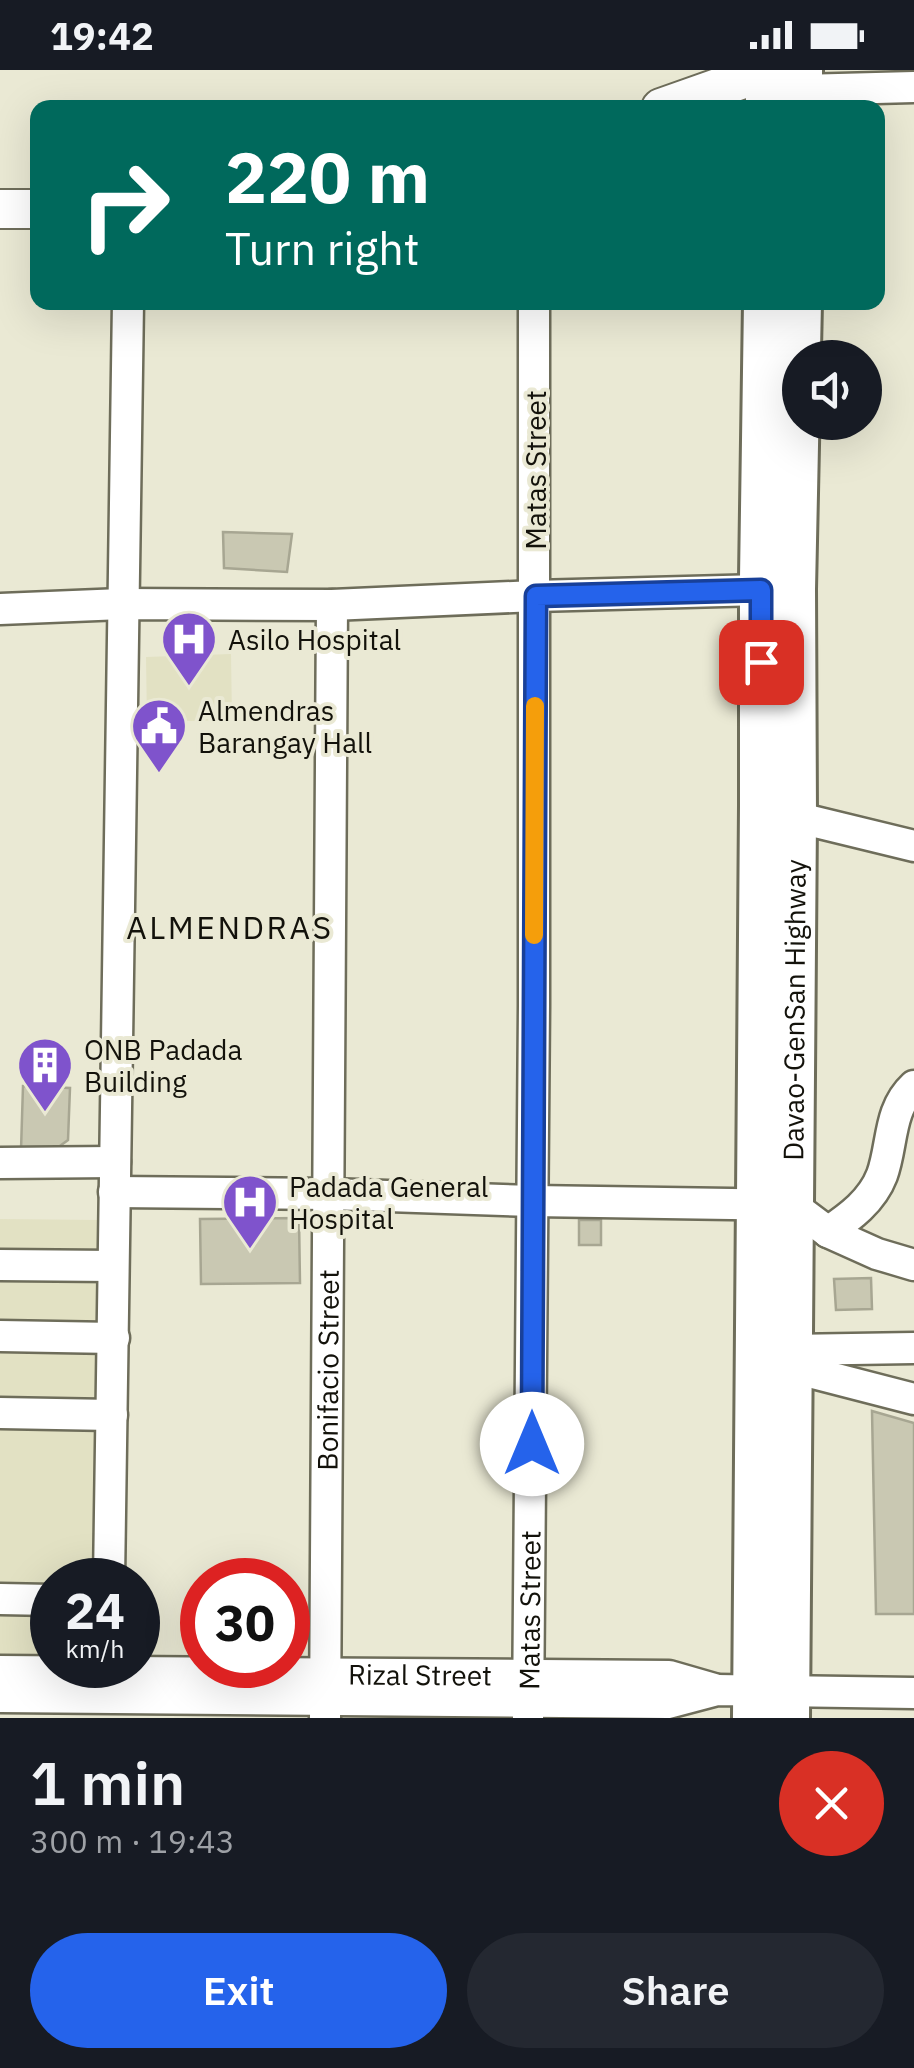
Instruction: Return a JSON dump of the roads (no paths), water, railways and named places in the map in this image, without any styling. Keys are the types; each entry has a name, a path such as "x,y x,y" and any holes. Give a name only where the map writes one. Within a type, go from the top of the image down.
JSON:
{"highway":[{"name":"Davao-GenSan Highway","path":"760,1702 790,1358 775,1205 761,590 765,310"},
{"name":"Davao-GenSan Highway","path":"760,1702 775,1205 795,817 794,589 800,310"}],"main road":[{"path":"684,100 742,79 787,85"},
{"path":"0,209 30,208"}],"street":[{"path":"787,85 869,79 914,87"},
{"path":"109,1558 128,310"},
{"name":"Matas Street","path":"528,1698 536,596 534,310"},
{"path":"0,609 122,604 332,605 761,590"},
{"name":"Bonifacio Street","path":"325,1697 332,605"},
{"path":"795,817 914,846"},
{"path":"828,1232 866,1201 881,1178 895,1115 905,1094 914,1086"},
{"path":"0,1163 115,1177 330,1194 775,1205 876,1254 914,1265"},
{"path":"0,1266 113,1266"},
{"path":"0,1336 114,1338"},
{"path":"790,1358 914,1348"},
{"path":"790,1358 914,1398"},
{"path":"0,1413 112,1415"},
{"path":"0,1599 30,1600"},
{"name":"Rizal Street","path":"0,1671 30,1676"},
{"name":"Rizal Street","path":"0,1697 107,1688 325,1697 528,1698 669,1676 760,1702 914,1693"}],"place":[{"name":"Asilo Hospital","path":"189,688"},
{"name":"Almendras Barangay Hall","path":"159,775"},
{"name":"ONB Padada Building","path":"45,1114"},
{"name":"Padada General Hospital","path":"250,1251"}],"district":[{"name":"ALMENDRAS","path":"230,927"}]}
